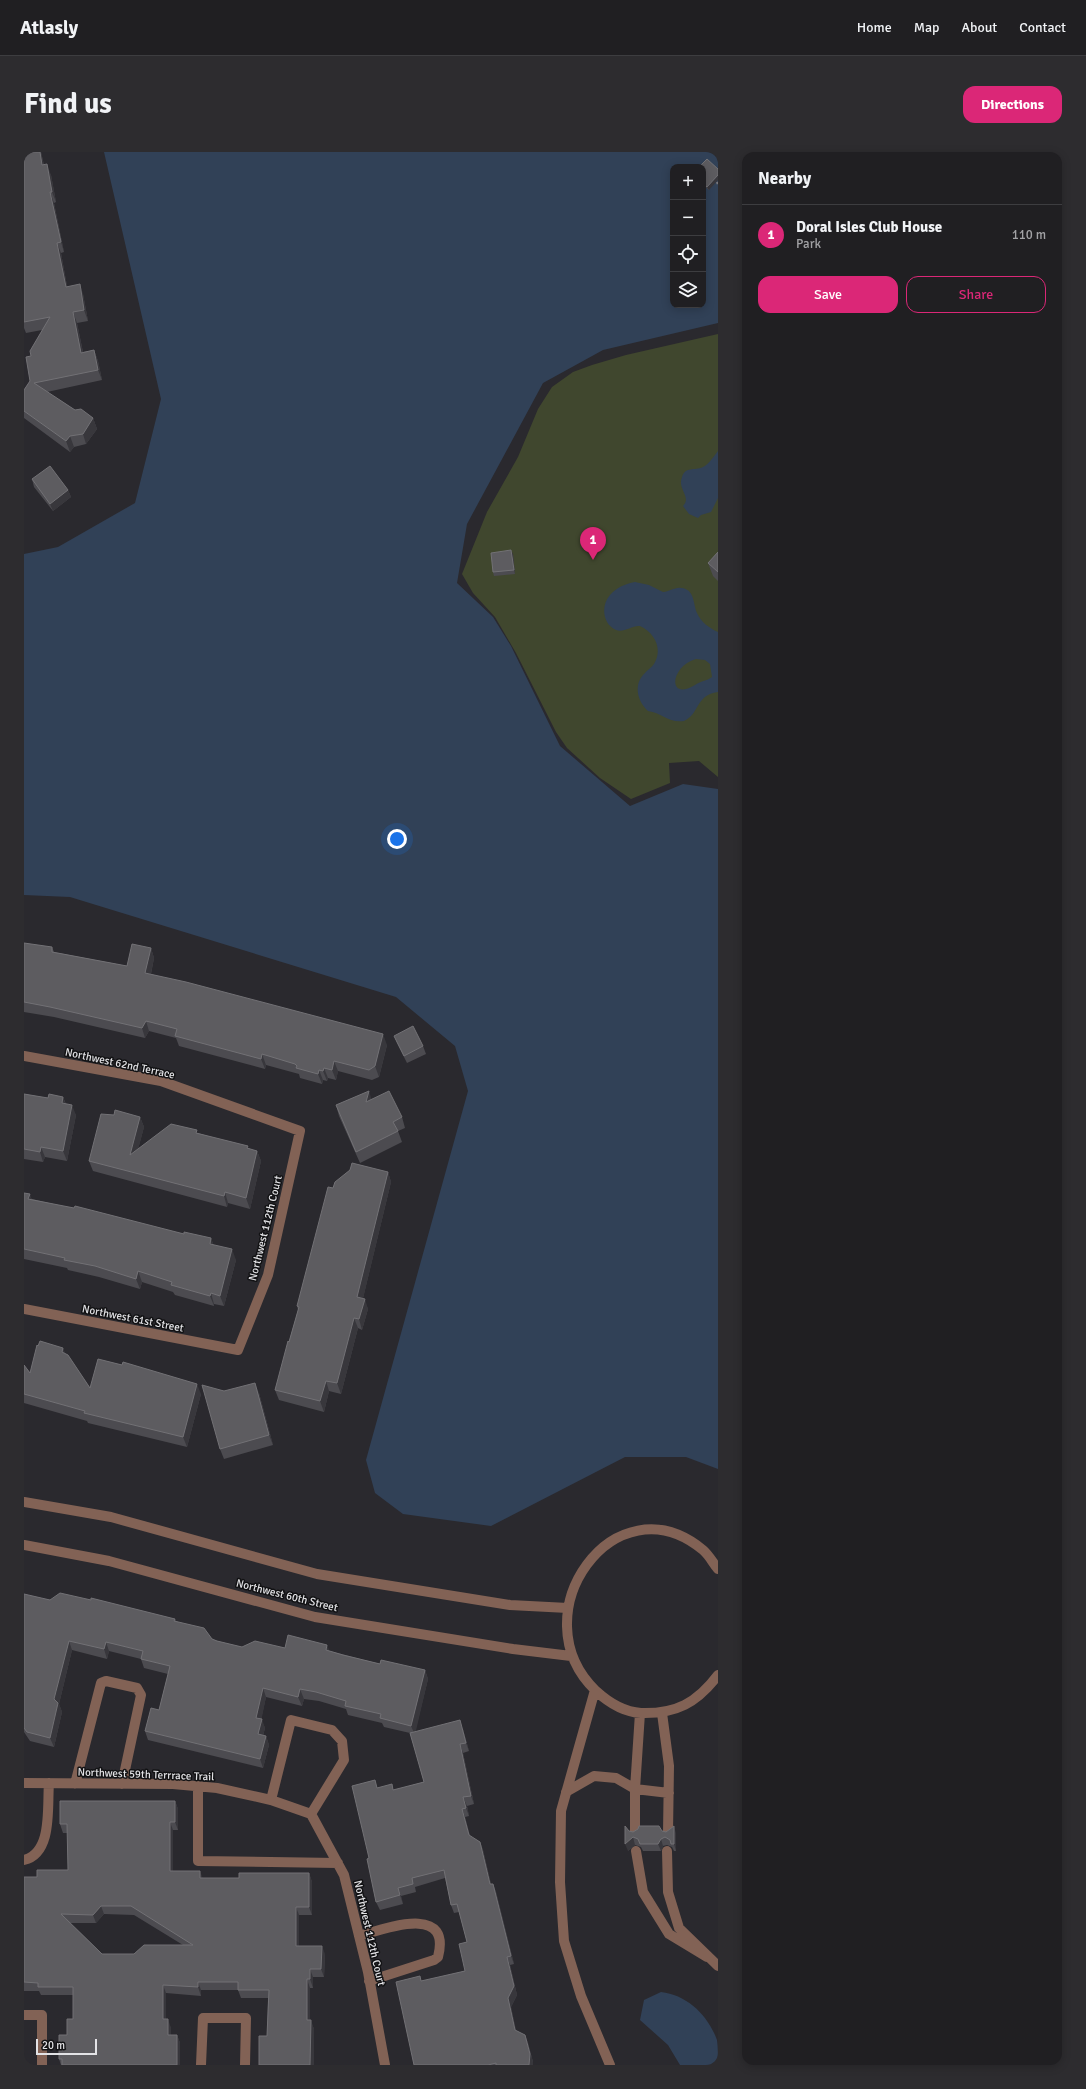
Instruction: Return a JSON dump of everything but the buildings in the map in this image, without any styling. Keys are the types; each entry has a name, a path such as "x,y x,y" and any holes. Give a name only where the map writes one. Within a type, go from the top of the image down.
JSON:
{"street":[{"name":"Northwest 62nd Terrace","path":"24,1056 161,1082 300,1131"},
{"name":"Northwest 112th Court","path":"238,1350 268,1275 300,1131"},
{"name":"Northwest 61st Street","path":"24,1309 238,1350"},
{"path":"24,1502 111,1517 317,1574 510,1605 568,1608"},
{"path":"718,1569 703,1550 676,1534 654,1530 633,1532 611,1541 590,1559 575,1583 568,1608 568,1632 572,1656 586,1681 607,1701 634,1713 662,1713 685,1706 707,1690 718,1676"},
{"name":"Northwest 60th Street","path":"24,1545 109,1561 315,1617 513,1649 572,1656"},
{"path":"75,1784 101,1683 106,1681 137,1688 141,1695 122,1784"},
{"path":"596,1690 561,1811 560,1882 564,1941 581,1996 610,2065"},
{"path":"635,1833 635,1789 640,1713"},
{"path":"662,1713 669,1766 668,1833"},
{"path":"271,1800 291,1720 332,1730 342,1741 344,1760 311,1814"},
{"path":"566,1792 594,1776 616,1778 635,1789 669,1793"},
{"name":"Northwest 59th Terrrace Trail","path":"24,1783 122,1784 217,1788 271,1800 311,1814"},
{"path":"24,1860 32,1858 41,1849 45,1836 49,1783"},
{"path":"198,1786 198,1860 338,1863"},
{"name":"Northwest 112th Court","path":"311,1814 344,1875 370,1981 385,2065"},
{"path":"636,1851 643,1892 669,1934 707,1957"},
{"path":"667,1851 668,1892 679,1928 707,1957 718,1966"},
{"path":"359,1936 399,1925 423,1923 435,1930 440,1941 438,1957 434,1960 370,1981"},
{"path":"24,2015 42,2015 42,2065"},
{"path":"201,2065 202,2018 246,2018 245,2065"}],"green space":[{"path":"718,334 718,777 699,761 669,763 670,783 631,799 600,778 567,748 556,732 516,653 495,617 473,593 462,574 487,512 518,457 538,409 552,387 573,372 592,365 626,355"}],"water":[{"path":"104,152 718,152 718,323 603,350 543,383 467,524 457,583 493,617 511,646 560,746 630,806 683,784 718,789 718,1469 686,1457 625,1457 491,1526 403,1514 375,1493 366,1460 468,1091 455,1046 396,997 70,897 24,895 24,554 58,547 135,503 161,399"},
{"path":"718,451 718,498 711,512 701,515 698,518 689,514 683,506 686,499 681,485 682,477 688,470 705,466"},
{"path":"635,582 649,585 663,592 679,588 686,589 691,594 697,613 703,622 708,627 718,632 718,692 705,697 693,714 684,721 674,721 648,711 644,707 639,697 638,687 641,677 654,664 657,658 657,647 653,637 640,626 619,631 616,630 608,623 604,614 605,604 610,595 618,588","holes":["696,659 705,660 710,664 712,677 686,689 680,689 676,686 675,681 681,668 687,663"]},
{"path":"661,1992 671,1994 688,2002 708,2022 717,2040 718,2065 680,2065 668,2045 640,2020 644,2000"}],"place":[{"name":"Doral Isles Club House","path":"593,560"}]}
